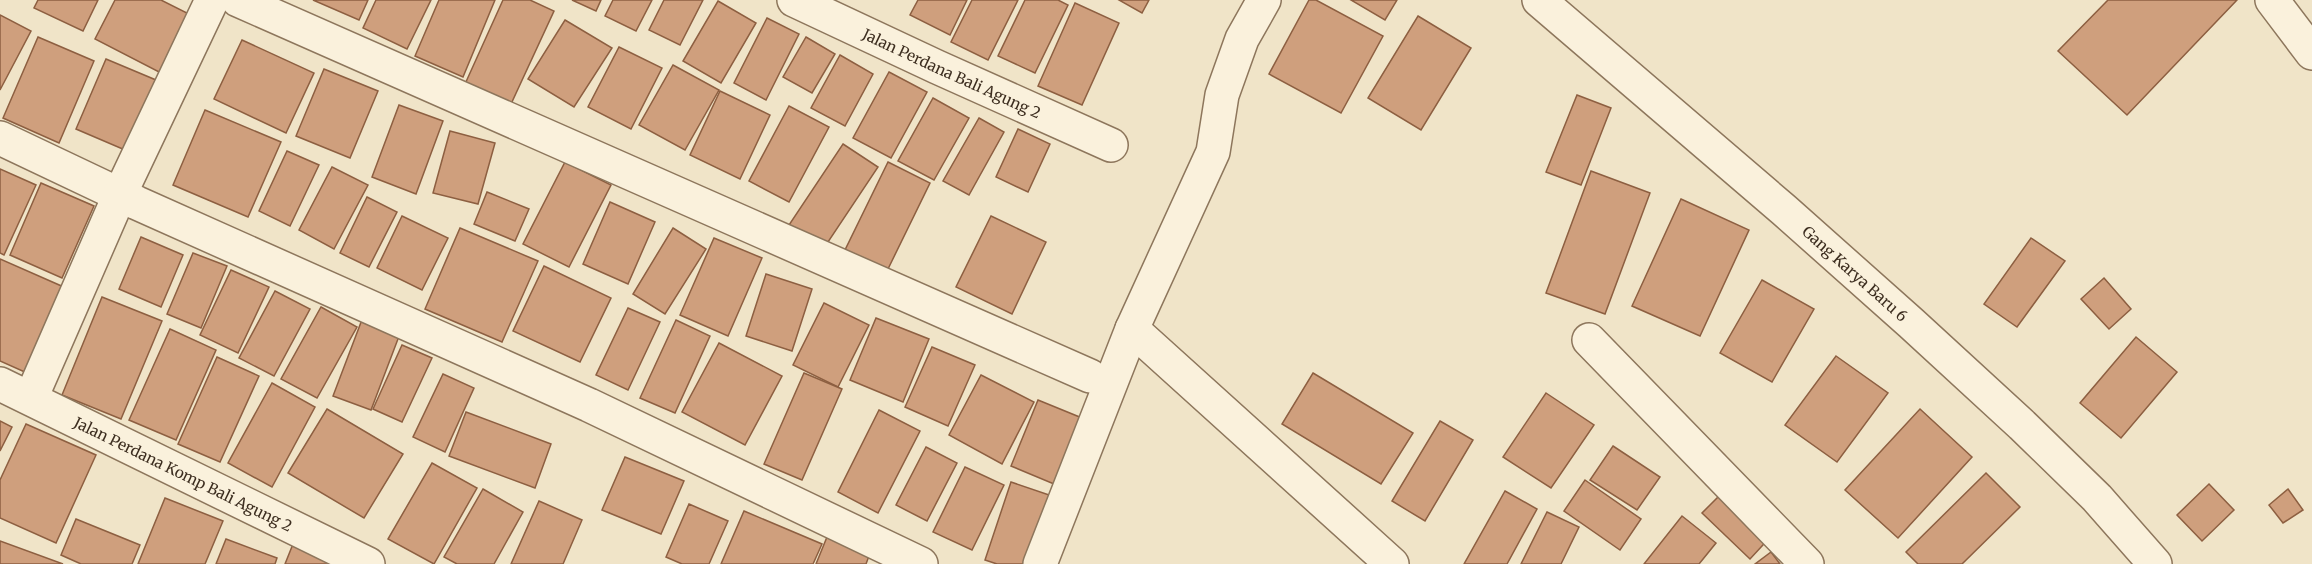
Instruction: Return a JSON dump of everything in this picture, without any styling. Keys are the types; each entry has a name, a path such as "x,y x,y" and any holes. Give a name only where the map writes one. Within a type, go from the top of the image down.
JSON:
{"street":[{"path":"31,398 120,194 212,0"},
{"path":"238,0 1089,376"},
{"name":"Jalan Perdana Bali Agung 2","path":"794,0 1111,145"},
{"path":"1040,564 1132,328 1213,152 1222,95 1242,39 1264,0"},
{"name":"Gang Karya Baru 6","path":"1539,0 1785,210 1911,322 2097,498 2155,564"},
{"path":"2272,0 2312,53"},
{"path":"0,138 589,405 921,564"},
{"path":"1132,328 1392,564"},
{"path":"1589,340 1807,564"},
{"name":"Jalan Perdana Komp Bali Agung 2","path":"0,384 368,564"}],"building":[{"path":"38,0 98,0 83,31 34,8"},
{"path":"115,0 161,0 191,15 161,73 95,39"},
{"path":"313,0 368,0 359,20"},
{"path":"376,0 431,0 407,49 363,28"},
{"path":"439,0 495,0 463,77 415,56"},
{"path":"503,0 530,0 554,11 511,104 465,84"},
{"path":"572,0 601,0 596,11"},
{"path":"613,0 652,0 636,31 605,16"},
{"path":"664,0 703,0 680,45 649,30"},
{"path":"918,0 967,0 950,35 910,15"},
{"path":"972,0 1018,0 988,60 951,42"},
{"path":"1025,0 1058,0 1068,5 1035,73 998,56"},
{"path":"1119,0 1149,0 1142,13"},
{"path":"1309,0 1316,0 1383,36 1341,113 1269,74"},
{"path":"1351,0 1397,0 1385,20"},
{"path":"2108,0 2237,0 2127,115 2058,51"},
{"path":"718,1 756,23 721,83 683,61"},
{"path":"1075,3 1119,23 1082,105 1038,86"},
{"path":"0,15 31,31 0,90"},
{"path":"1418,16 1471,48 1421,130 1368,98"},
{"path":"767,18 799,34 766,100 734,83"},
{"path":"565,20 612,48 574,107 528,79"},
{"path":"38,37 94,61 59,143 3,118"},
{"path":"806,37 835,54 812,93 783,77"},
{"path":"242,40 314,73 286,133 214,99"},
{"path":"619,47 662,68 631,129 588,107"},
{"path":"840,55 873,74 845,126 811,108"},
{"path":"106,59 156,80 125,150 76,129"},
{"path":"673,65 719,90 685,150 639,125"},
{"path":"324,69 378,91 350,158 296,136"},
{"path":"889,72 927,92 891,158 853,138"},
{"path":"720,91 770,115 740,179 690,155"},
{"path":"1577,95 1611,108 1581,185 1546,172"},
{"path":"933,98 969,118 934,180 898,161"},
{"path":"399,105 443,121 416,194 372,177"},
{"path":"789,106 829,127 789,202 749,181"},
{"path":"205,110 281,142 248,217 173,185"},
{"path":"979,118 1004,132 969,195 943,181"},
{"path":"1018,129 1050,144 1028,192 996,177"},
{"path":"450,131 495,143 478,204 433,193"},
{"path":"843,144 878,167 824,248 789,225"},
{"path":"287,151 319,165 290,226 259,211"},
{"path":"565,162 611,185 569,267 523,244"},
{"path":"888,162 930,183 887,271 845,250"},
{"path":"332,167 368,185 334,249 299,230"},
{"path":"0,169 36,185 4,255 0,253"},
{"path":"1591,171 1650,193 1605,314 1546,293"},
{"path":"41,183 94,206 62,278 10,255"},
{"path":"487,192 529,209 515,241 474,224"},
{"path":"367,197 397,212 369,267 340,253"},
{"path":"1681,199 1749,230 1700,336 1632,306"},
{"path":"610,202 655,222 628,284 583,264"},
{"path":"402,216 448,238 422,290 377,268"},
{"path":"991,216 1046,242 1012,314 956,287"},
{"path":"460,228 538,261 502,342 425,309"},
{"path":"673,228 706,249 665,314 633,294"},
{"path":"141,237 183,255 161,307 119,289"},
{"path":"714,238 762,258 728,336 680,315"},
{"path":"2031,238 2065,261 2017,327 1984,304"},
{"path":"193,253 227,266 201,328 167,314"},
{"path":"0,259 66,288 27,373 0,361"},
{"path":"544,266 611,298 580,362 513,331"},
{"path":"231,270 269,287 238,353 200,335"},
{"path":"766,274 812,289 792,351 746,336"},
{"path":"2104,278 2131,309 2109,329 2081,299"},
{"path":"1762,280 1814,309 1772,382 1720,353"},
{"path":"275,291 310,309 274,376 239,358"},
{"path":"102,297 162,321 121,419 62,395"},
{"path":"824,303 869,325 838,387 793,365"},
{"path":"321,307 357,327 317,398 281,379"},
{"path":"628,308 660,322 628,390 596,375"},
{"path":"363,317 401,331 371,410 333,396"},
{"path":"876,318 929,339 903,402 850,380"},
{"path":"676,320 710,336 675,413 640,398"},
{"path":"170,329 216,350 176,440 129,420"},
{"path":"2136,337 2177,372 2121,438 2080,403"},
{"path":"719,343 782,376 745,445 682,412"},
{"path":"402,345 432,358 402,422 373,409"},
{"path":"932,347 975,365 948,426 905,407"},
{"path":"1836,356 1888,393 1837,462 1785,425"},
{"path":"217,357 259,376 220,462 178,444"},
{"path":"804,373 842,389 802,480 764,464"},
{"path":"1313,373 1413,433 1381,484 1282,424"},
{"path":"443,374 474,388 445,452 413,437"},
{"path":"981,375 1034,402 1002,464 949,435"},
{"path":"272,383 315,407 272,487 228,463"},
{"path":"1546,393 1594,425 1551,488 1503,457"},
{"path":"1038,400 1082,418 1054,484 1011,466"},
{"path":"327,409 403,454 364,518 288,473"},
{"path":"1920,409 1972,457 1898,538 1845,490"},
{"path":"879,410 920,431 878,513 838,492"},
{"path":"466,412 551,444 535,488 449,456"},
{"path":"0,421 12,427 0,451"},
{"path":"1440,421 1473,440 1425,521 1392,501"},
{"path":"26,424 96,455 56,543 0,518 0,480"},
{"path":"1613,446 1660,477 1637,510 1590,480"},
{"path":"926,447 957,463 927,521 896,505"},
{"path":"625,457 684,481 661,534 602,510"},
{"path":"432,463 477,488 434,564 388,539"},
{"path":"965,467 1004,485 972,550 933,532"},
{"path":"1986,473 2020,507 1962,564 1918,564 1906,552"},
{"path":"1585,480 1641,519 1620,550 1564,511"},
{"path":"1011,482 1055,497 1033,564 997,564 985,560"},
{"path":"2209,484 2234,510 2202,541 2177,515"},
{"path":"1727,488 1774,533 1750,559 1702,513"},
{"path":"483,489 523,512 494,564 457,564 444,557"},
{"path":"2288,489 2303,510 2283,523 2269,505"},
{"path":"1505,491 1537,509 1507,564 1464,564"},
{"path":"165,498 223,521 205,564 138,564"},
{"path":"539,501 582,520 563,564 511,564"},
{"path":"689,504 728,521 709,564 682,564 666,557"},
{"path":"744,511 822,544 813,564 721,564"},
{"path":"1547,512 1579,527 1561,564 1521,564"},
{"path":"1682,516 1716,543 1699,564 1644,564"},
{"path":"76,519 140,545 132,564 81,564 61,555"},
{"path":"827,537 869,556 866,564 816,564"},
{"path":"226,539 277,558 275,564 216,564"},
{"path":"295,539 352,564 285,564"},
{"path":"0,541 63,564 0,564"},
{"path":"1771,552 1780,564 1755,564"}]}
